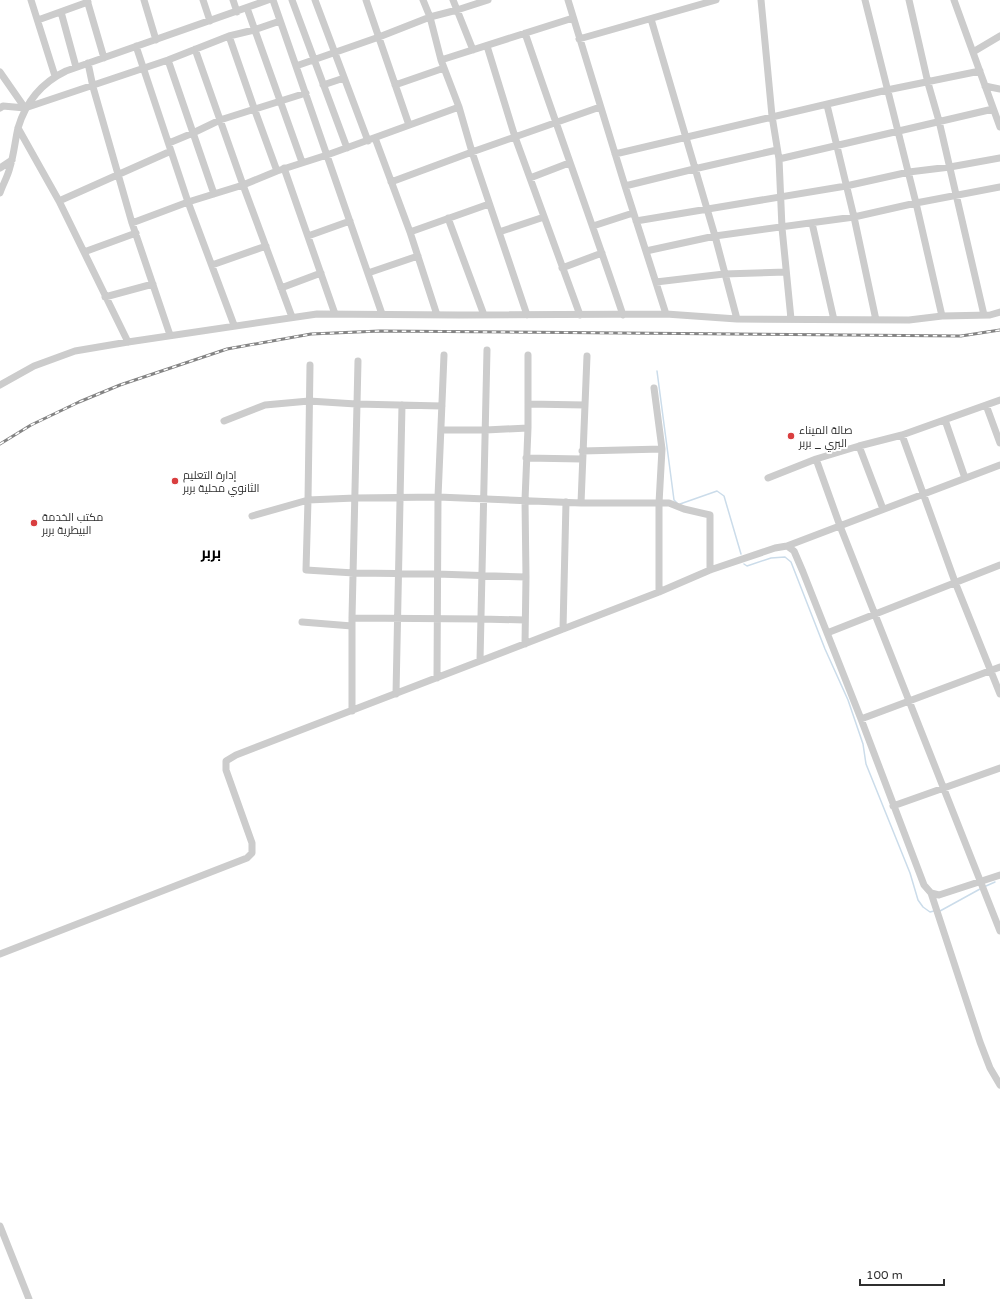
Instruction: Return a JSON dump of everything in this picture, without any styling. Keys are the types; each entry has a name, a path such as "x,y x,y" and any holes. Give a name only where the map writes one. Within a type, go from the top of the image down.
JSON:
{"street":[{"path":"31,0 55,76"},
{"path":"144,0 156,40"},
{"path":"203,0 210,21"},
{"path":"233,0 236,12"},
{"path":"0,193 10,167 18,128 25,108 40,88 55,76 76,67 268,0"},
{"path":"273,0 382,314"},
{"path":"292,0 347,148"},
{"path":"315,0 368,141"},
{"path":"366,0 409,125"},
{"path":"423,0 430,17 441,60 459,107 472,152 527,315"},
{"path":"453,0 473,50"},
{"path":"296,66 379,37 430,17 488,0"},
{"path":"568,0 633,213 666,314"},
{"path":"579,39 716,0"},
{"path":"761,0 772,116 779,159 782,228 791,319"},
{"path":"865,0 909,172 942,316"},
{"path":"909,0 984,315"},
{"path":"954,0 1000,127"},
{"path":"38,20 88,1 104,58"},
{"path":"247,8 302,162"},
{"path":"61,12 76,67"},
{"path":"441,60 573,18"},
{"path":"651,19 706,210 715,236 737,319"},
{"path":"0,108 3,106 25,108 168,60 229,36 254,30 280,21"},
{"path":"525,33 569,163 593,226 622,314"},
{"path":"229,36 277,171"},
{"path":"973,52 1000,36"},
{"path":"136,46 188,202 234,325"},
{"path":"487,46 515,137 580,315"},
{"path":"195,49 292,317"},
{"path":"168,60 214,194"},
{"path":"88,63 93,86 132,223 170,335"},
{"path":"395,85 444,68"},
{"path":"615,154 772,116 980,71"},
{"path":"0,72 25,108"},
{"path":"323,85 344,78"},
{"path":"985,86 1000,89"},
{"path":"169,143 220,120 254,108 306,93"},
{"path":"827,105 838,146 876,320"},
{"path":"132,223 188,202 243,185 284,168 368,141 459,107"},
{"path":"391,182 600,107"},
{"path":"779,159 993,109"},
{"path":"18,128 59,201 128,342"},
{"path":"375,138 410,232 437,314"},
{"path":"625,186 777,150"},
{"path":"59,201 171,151"},
{"path":"636,221 846,186 909,172 950,168 1000,158"},
{"path":"0,168 12,160"},
{"path":"530,178 569,163"},
{"path":"284,168 335,314"},
{"path":"646,251 715,236 854,217 916,203 1000,187"},
{"path":"410,232 489,204"},
{"path":"593,226 633,213"},
{"path":"499,232 544,217"},
{"path":"448,218 484,315"},
{"path":"308,236 350,221"},
{"path":"812,223 834,320"},
{"path":"84,252 136,233"},
{"path":"212,265 266,246"},
{"path":"562,268 602,253"},
{"path":"368,273 418,256"},
{"path":"656,282 724,274 786,272"},
{"path":"281,288 321,273"},
{"path":"106,297 153,284"},
{"path":"0,385 34,366 75,351 234,325 316,314 666,314 737,319 909,320 942,316 984,315 1000,312"},
{"path":"480,661 487,350"},
{"path":"436,678 438,497 444,355"},
{"path":"525,644 525,500 528,428 528,355"},
{"path":"581,503 587,356"},
{"path":"352,711 352,618 358,361"},
{"path":"310,365 306,570 354,573 437,574 526,578"},
{"path":"654,388 662,449 659,503 659,592"},
{"path":"768,478 816,459 902,435 1000,400"},
{"path":"224,421 265,405 309,402 442,406"},
{"path":"528,404 585,405"},
{"path":"396,694 402,405"},
{"path":"986,405 1000,443"},
{"path":"945,420 965,478"},
{"path":"441,430 528,428"},
{"path":"902,435 955,582 1000,694"},
{"path":"859,446 883,510"},
{"path":"582,450 662,449"},
{"path":"526,458 582,458"},
{"path":"816,459 840,526 1000,931"},
{"path":"0,954 247,858 252,852 252,843 226,770 226,761 236,755 659,592 710,570 775,548 787,546 1000,465"},
{"path":"252,516 308,500 355,498 438,497 581,503 669,503 684,509 710,515 710,570"},
{"path":"563,629 566,502"},
{"path":"787,546 794,551 861,719 924,886 930,893 980,1042 990,1068 1000,1085"},
{"path":"827,633 1000,565"},
{"path":"352,618 480,618 525,620"},
{"path":"302,622 352,626"},
{"path":"861,719 1000,667"},
{"path":"894,806 1000,768"},
{"path":"930,893 938,895 1000,875"},
{"path":"0,1226 29,1299"}],"waterway":[{"path":"657,371 674,500 677,503"},
{"path":"680,504 717,491 724,496 741,554"},
{"path":"744,564 747,566 771,558 785,557 791,562 825,649 848,700 863,744 866,764 910,873 918,900 923,907 930,912 934,911"},
{"path":"986,886 995,882"},
{"path":"940,911 980,889"}],"railway":[{"path":"0,444 31,425 79,402 120,385 227,349 311,334 380,331 961,336 1000,330"}],"place":[{"name":"صالة الميناء البري _ بربر","path":"791,436"},
{"name":"إدارة التعليم الثانوي محلية بربر","path":"175,481"},
{"name":"مكتب الخدمة البيطرية بربر","path":"34,523"}],"district":[{"name":"بربر","path":"211,553"}]}
